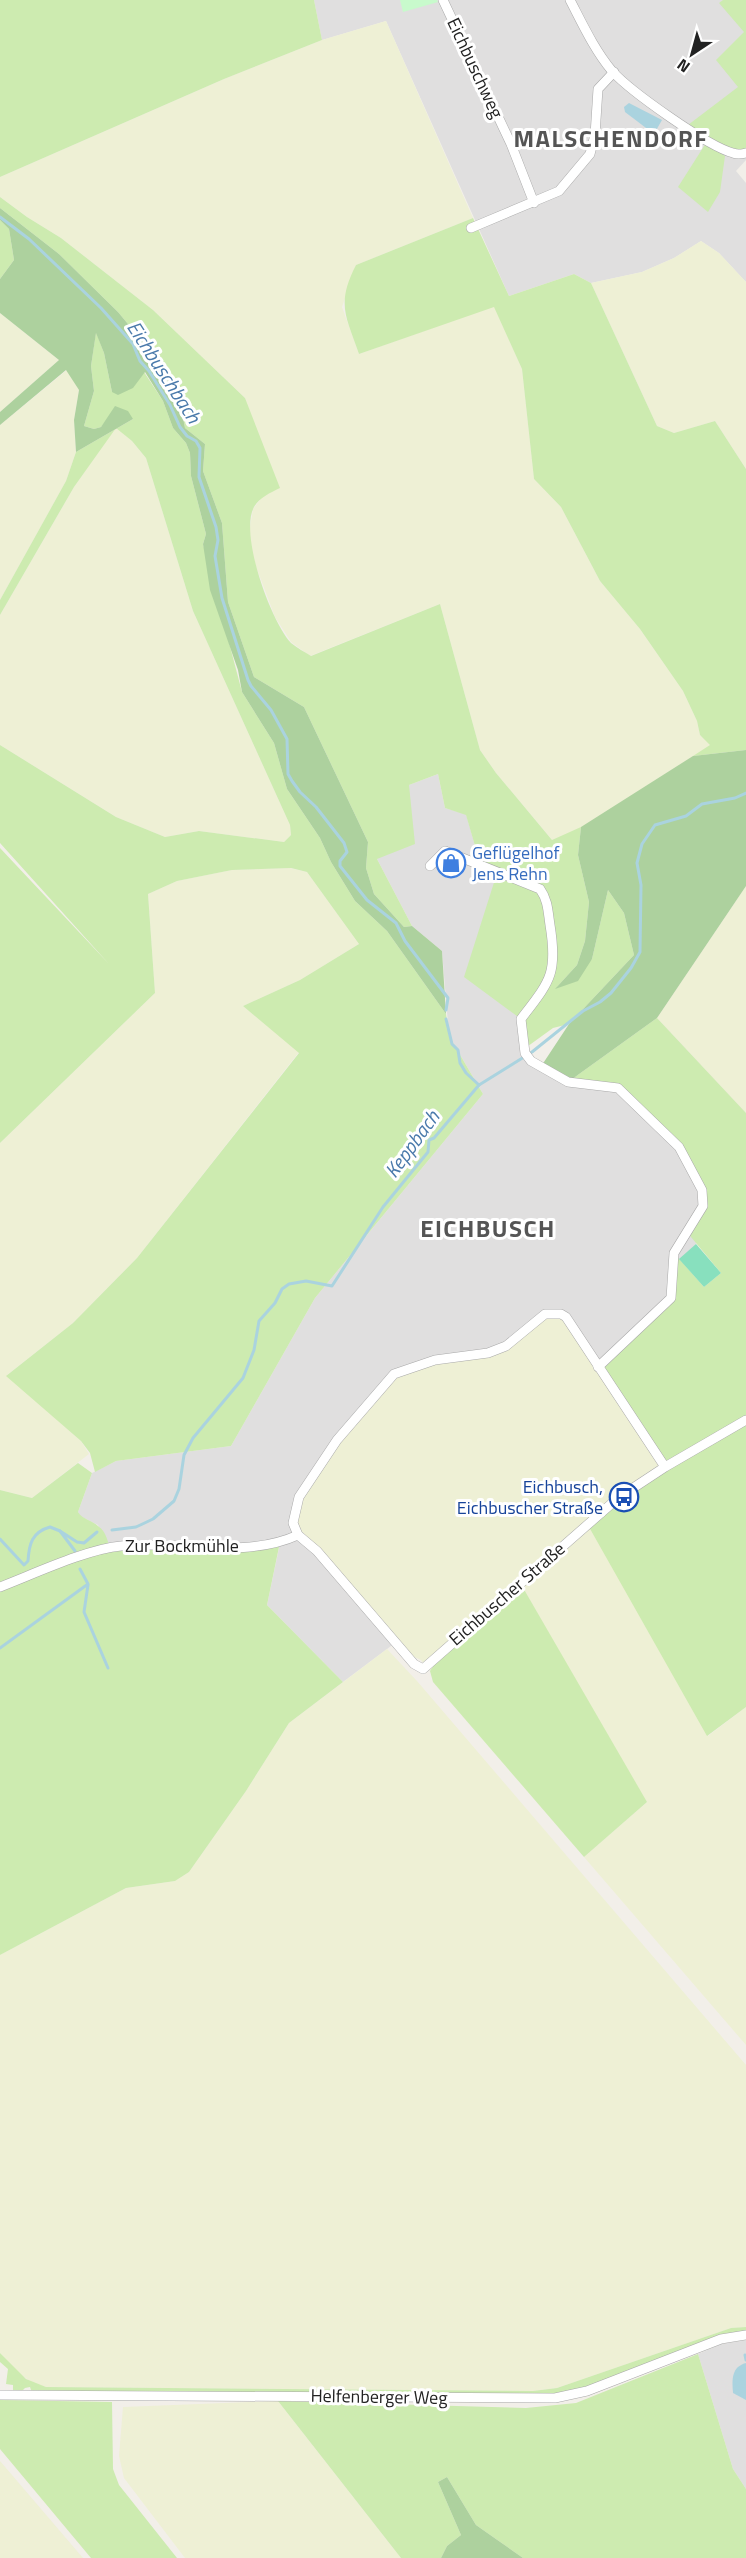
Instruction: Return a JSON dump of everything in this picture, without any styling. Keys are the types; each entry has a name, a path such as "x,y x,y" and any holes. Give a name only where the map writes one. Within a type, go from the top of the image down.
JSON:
{"street":[{"name":"Eichbuschweg","path":"443,0 511,144 534,203"},
{"path":"570,0 591,41 614,72 670,117 731,153 746,153"},
{"path":"471,228 559,191 590,154 595,135 598,89 614,72"},
{"path":"430,866 445,851 540,889 546,898 554,949 554,968 548,984 521,1019 525,1053 540,1068 568,1082 618,1088 679,1147 702,1190 703,1206 674,1253 671,1298 598,1367"},
{"path":"298,1535 293,1523 299,1497 337,1440 394,1374 435,1360 488,1353 506,1346 545,1314 561,1314 566,1317 665,1467"},
{"name":"Eichbuscher Straße","path":"298,1535 317,1551 414,1664 423,1669 618,1498 665,1467 746,1420"},
{"name":"Zur Bockmühle","path":"0,1587 107,1548 139,1545 196,1548 259,1545 283,1542 298,1535"},
{"name":"Helfenberger Weg","path":"0,2395 555,2398 587,2391 721,2339 746,2335"}],"shaded area":[{"path":"314,0 746,0 746,160 736,171 746,183 746,282 719,253 701,241 674,258 642,272 591,283 574,274 509,296 386,21 322,40"},
{"path":"438,774 445,808 466,814 480,863 497,872 521,1019 531,1061 618,1088 679,1147 702,1190 696,1244 671,1298 598,1367 301,1531 399,1640 343,1682 267,1605 279,1548 194,1551 142,1548 111,1552 98,1525 80,1516 78,1512 92,1473 116,1461 231,1446 315,1298 483,1094 449,1036 442,951 412,926 377,859 409,785"},
{"path":"746,2340 746,2489 733,2469 698,2354 721,2344"}],"green space":[{"path":"0,0 314,0 322,40 224,79 0,177"},
{"path":"400,0 437,0 438,2 403,12"},
{"path":"723,0 746,0 746,149 736,152 688,125 738,87 716,60 744,32 719,3"},
{"path":"386,21 473,218 356,265 342,307 359,354 494,306 522,369 534,479 561,507 600,581 640,629 683,691 697,721 700,735 711,745 582,827 553,841 496,773 480,750 440,604 310,656 291,642 275,617 252,556 249,533 253,509 262,497 245,398 153,310 61,238 0,197 0,177 224,79 322,40"},
{"path":"706,143 725,156 720,192 708,212 678,187"},
{"path":"0,197 61,238 153,310 245,398 280,488 262,498 254,507 250,520 254,556 259,577 275,617 291,643 311,656 440,604 480,750 496,773 552,840 581,827 578,855 589,902 585,941 577,965 556,988 592,959 608,890 624,913 634,955 569,1024 553,1028 524,1049 521,1019 464,977 497,873 480,863 466,815 445,808 438,774 409,785 415,844 377,859 412,926 404,927 374,894 366,868 368,842 304,707 254,677 228,602 222,523 203,471 205,444 185,428 179,397 153,354 118,312 59,254 0,208"},
{"path":"0,208 59,254 118,312 153,354 179,397 185,428 205,444 203,471 222,523 228,602 254,677 304,707 368,842 366,868 374,894 404,927 412,926 442,951 446,1014 387,931 355,901 331,862 320,838 287,789 274,743 242,692 238,670 210,590 203,544 206,534 191,476 190,453 186,443 173,428 163,401 145,372 133,388 118,395 112,392 104,353 96,333 91,366 94,391 84,426 94,429 101,427 115,406 128,411 133,419 76,452 74,420 79,390 66,370 0,425 0,412 59,360 0,313 0,279 14,260 9,229 0,220"},
{"path":"473,218 509,296 574,274 591,283 657,426 674,433 715,421 746,469 746,750 693,756 710,745 700,735 697,721 683,691 640,629 600,581 561,507 534,479 522,369 494,307 359,354 345,310 346,290 356,265"},
{"path":"0,220 9,229 14,260 0,279"},
{"path":"701,241 719,253 746,282 746,469 715,421 674,433 657,426 591,283 642,272 674,258"},
{"path":"0,313 59,360 0,412"},
{"path":"96,332 104,353 112,392 144,372 163,401 173,428 186,443 190,453 191,476 206,534 203,544 242,692 274,743 287,789 320,838 331,862 355,901 387,931 446,1014 449,1036 483,1094 315,1298 231,1446 116,1461 95,1472 90,1453 81,1441 6,1376 73,1323 137,1258 299,1053 243,1006 300,980 359,944 307,872 291,868 232,870 177,881 148,894 155,993 0,1143 0,848 109,964 0,843 0,745 116,817 165,837 199,831 284,842 291,835 290,825 193,611 146,458 117,428 133,419 110,416 101,427 94,429 84,426 94,391 91,366"},
{"path":"67,370 79,390 74,420 76,452 66,481 0,600 0,425"},
{"path":"116,427 146,458 193,611 290,825 291,835 284,842 199,831 165,837 116,817 0,745 0,615 74,487"},
{"path":"115,429 74,487 0,615 0,600 66,481 76,452"},
{"path":"746,750 746,886 657,1018 568,1082 540,1068 569,1024 634,955 624,913 608,890 592,959 578,981 555,989 577,965 585,941 589,902 578,855 581,827 693,756"},
{"path":"290,868 307,872 359,944 300,980 243,1006 299,1052 137,1258 73,1323 7,1375 81,1441 89,1454 32,1498 0,1490 0,1143 155,993 148,894 177,881 232,870"},
{"path":"746,886 746,1113 657,1018"},
{"path":"657,1018 746,1113 746,1707 707,1736 589,1527 626,1496 663,1472 598,1367 671,1298 674,1253 704,1287 721,1273 686,1231 703,1206 702,1190 679,1147 618,1088 568,1082"},
{"path":"696,1244 721,1273 704,1287 679,1259"},
{"path":"545,1314 561,1314 598,1367 663,1472 708,1736 746,1707 746,2045 584,1857 647,1802 436,1662 430,1671 421,1660 412,1656 301,1531 297,1519 301,1501 337,1440 394,1374 435,1360 488,1353"},
{"path":"78,1463 92,1473 78,1512 103,1531 111,1552 142,1548 194,1551 279,1547 267,1605 343,1682 289,1723 246,1791 189,1872 175,1881 126,1888 0,1955 0,1490 32,1498"},
{"path":"522,1586 647,1802 584,1857 433,1682 430,1671 436,1662"},
{"path":"387,1649 417,1681 746,2065 746,2327 731,2328 557,2388 533,2391 46,2387 33,2383 18,2373 0,2353 0,1955 126,1888 175,1881 189,1872 246,1791 289,1723"},
{"path":"746,2327 746,2332 582,2389 549,2396 453,2395 426,2392 411,2394 32,2393 30,2387 21,2392 13,2392 13,2385 6,2384 8,2369 0,2362 0,2353 26,2379 46,2387 533,2391 557,2388 731,2328"},
{"path":"698,2354 733,2469 746,2489 746,2558 523,2558 476,2525 447,2477 438,2482 461,2535 447,2546 441,2558 401,2558 278,2401 526,2408 576,2403"},
{"path":"0,2400 112,2402 113,2469 119,2485 177,2558 91,2558 0,2449"},
{"path":"278,2401 401,2558 185,2558 124,2478 119,2456 123,2407"},
{"path":"0,2461 83,2558 0,2558"},
{"path":"447,2477 476,2525 523,2558 441,2558 447,2546 461,2535 438,2482"}],"water":[{"path":"629,103 662,120 654,134 625,112 624,107"},
{"path":"746,2363 746,2400 733,2393 732,2383 735,2371"}],"waterway":[{"name":"Eichbuschbach","path":"0,217 29,239 101,308 133,344 140,361 149,371 170,405 180,427 187,436 196,441 200,448 199,477 216,527 218,540 215,556 222,598 248,680 271,710 287,739 288,774 300,792 316,807 344,843 347,852 340,861 340,866 367,900 396,923 405,941 448,998 446,1010"},
{"name":"Keppbach","path":"112,1530 136,1527 153,1519 174,1501 179,1489 184,1455 193,1438 243,1378 254,1350 259,1321 275,1303 282,1289 289,1284 306,1281 332,1286 383,1207 428,1152 429,1140 434,1138 479,1085 532,1052 583,1011 600,1002 611,993 631,968 640,952 641,885 637,863 642,844 655,825 686,816 702,804 735,798 746,793"},
{"name":"Eichbuschbach","path":"446,1019 452,1044 458,1050 460,1063 466,1073 479,1085"},
{"path":"0,1539 24,1565 28,1561 29,1549 35,1535 50,1527 60,1531"},
{"name":"Keppbach","path":"75,1551 60,1531 77,1542 84,1543 97,1532"},
{"name":"Keppbach","path":"0,1648 88,1584 80,1569"},
{"path":"88,1585 84,1612 108,1668"},
{"path":"745,2355 746,2360"}],"place":[{"name":"Geflügelhof Jens Rehn","path":"451,863"},
{"name":"Eichbusch, Eichbuscher Straße","path":"624,1497"}],"district":[{"name":"MALSCHENDORF","path":"611,139"},
{"name":"EICHBUSCH","path":"488,1229"}]}
